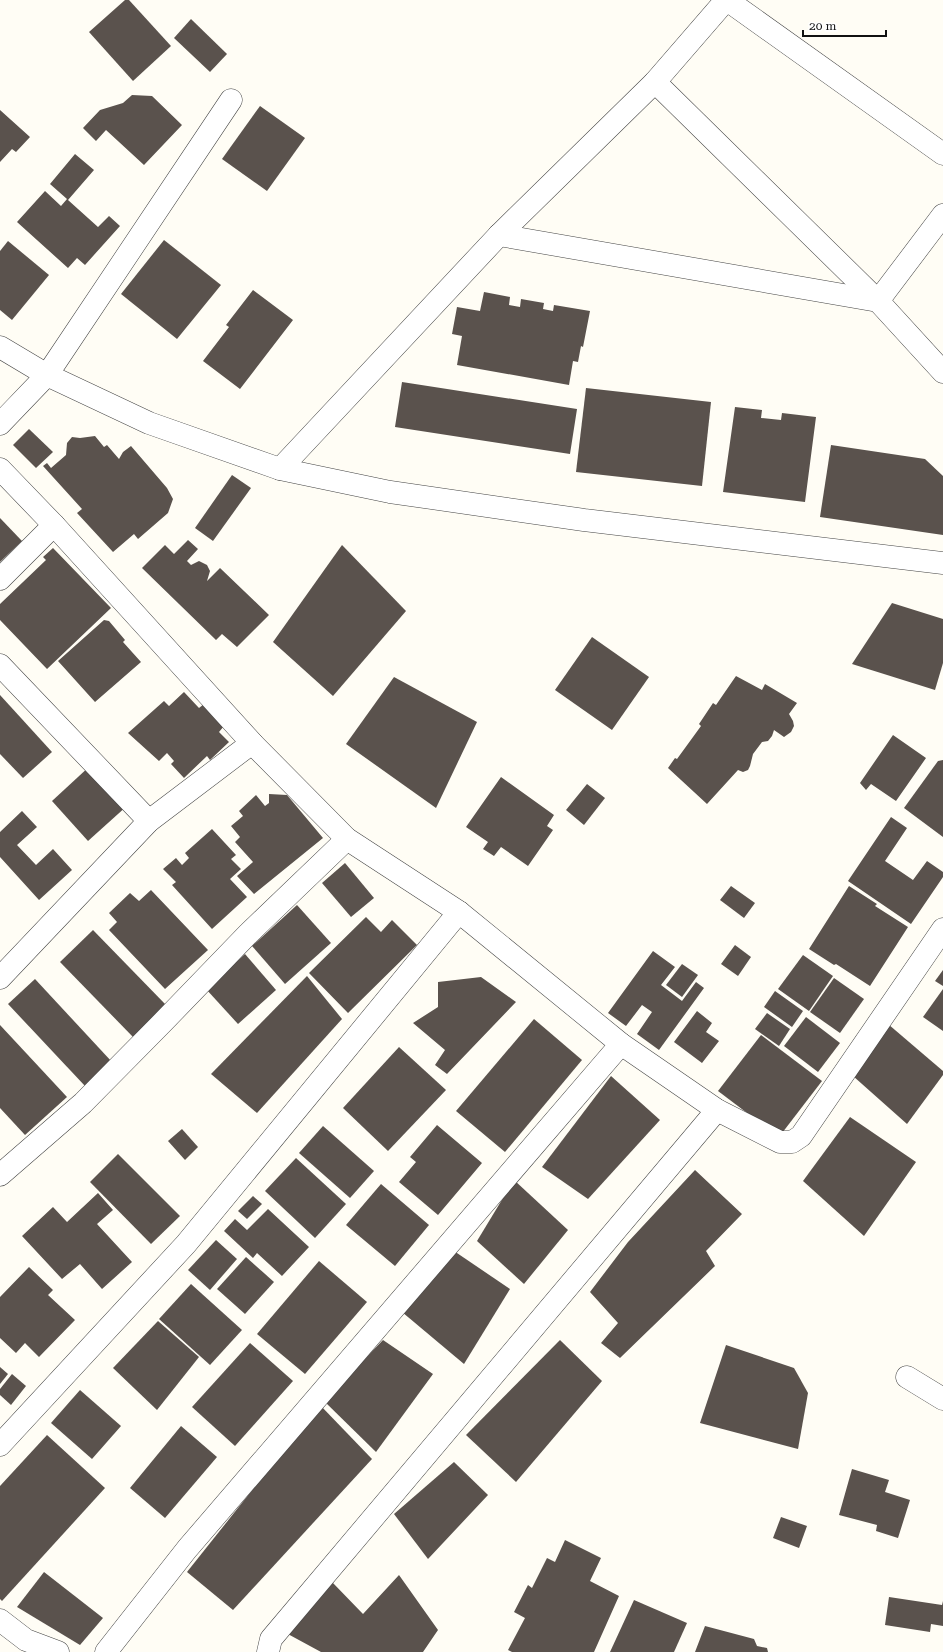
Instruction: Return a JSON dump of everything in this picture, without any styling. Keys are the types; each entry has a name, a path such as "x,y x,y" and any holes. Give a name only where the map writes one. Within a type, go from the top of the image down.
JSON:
{"street":[{"path":"280,469 499,235 655,82 726,0 943,154"},
{"path":"655,82 878,301 943,372"},
{"path":"0,424 47,375 231,100"},
{"path":"878,301 943,215"},
{"path":"499,235 878,301"},
{"path":"0,347 47,375 149,423 280,469 390,492 568,518 943,563"},
{"path":"0,469 54,525 252,743 347,839 459,912 621,1044 717,1110 780,1142 792,1142 800,1136 943,929"},
{"path":"0,579 54,525"},
{"path":"0,665 149,821"},
{"path":"0,978 149,821 252,743"},
{"path":"0,1175 84,1103 249,933 347,839"},
{"path":"0,1445 186,1244 459,912"},
{"path":"106,1652 186,1550 621,1044"},
{"path":"268,1652 271,1639 717,1110"},
{"path":"907,1376 943,1399"},
{"path":"0,1620 26,1640 58,1652"}],"building":[{"path":"125,0 129,0 171,46 133,81 89,32"},
{"path":"191,19 227,54 210,72 174,38"},
{"path":"132,95 152,96 182,125 144,165 106,130 96,141 83,128 100,110 123,103"},
{"path":"260,106 305,138 267,191 222,159"},
{"path":"0,110 30,137 16,152 12,149 0,162"},
{"path":"75,154 94,170 68,200 98,227 109,216 120,226 85,265 77,258 68,268 17,222 45,191 61,206 67,199 50,184"},
{"path":"164,240 221,285 177,339 121,294"},
{"path":"8,241 49,275 12,320 0,310 0,251"},
{"path":"253,290 293,320 240,389 203,361 229,327 226,325"},
{"path":"484,292 510,297 509,305 520,307 521,299 544,303 543,309 553,311 554,305 590,311 583,347 581,346 578,362 573,361 569,385 457,365 462,336 452,334 457,307 480,311"},
{"path":"402,382 577,409 570,454 395,427"},
{"path":"586,388 711,402 702,486 576,472"},
{"path":"735,407 762,410 761,418 781,420 782,413 816,417 805,502 723,492"},
{"path":"29,429 53,452 36,468 13,445"},
{"path":"95,436 104,447 107,445 119,459 123,452 131,446 167,488 173,499 168,513 138,539 134,534 113,552 77,513 82,509 43,466 47,463 51,468 66,455 67,443 72,437 80,438"},
{"path":"831,445 925,459 943,476 943,535 820,517"},
{"path":"232,475 251,488 213,541 195,528"},
{"path":"0,518 22,541 0,562"},
{"path":"188,540 198,549 187,561 191,565 199,561 207,565 210,571 207,581 220,568 269,615 237,647 222,634 216,640 142,568 165,545 174,554"},
{"path":"342,545 406,611 333,696 273,642"},
{"path":"53,548 111,608 47,669 0,620 0,604 46,560 43,557"},
{"path":"892,603 943,619 943,663 935,690 852,664"},
{"path":"104,620 109,621 125,640 123,642 141,662 95,702 58,661"},
{"path":"592,637 649,677 612,730 555,690"},
{"path":"736,676 762,690 765,684 797,703 789,714 794,726 791,732 784,737 774,730 768,741 762,742 753,754 748,770 743,772 738,770 707,804 668,768 675,758 677,759 701,726 699,724 713,703 716,705"},
{"path":"394,677 477,722 436,808 346,744"},
{"path":"184,692 199,708 204,704 224,726 219,732 229,742 210,760 207,756 184,778 171,764 174,761 167,753 159,761 128,733 164,701 169,706"},
{"path":"0,695 52,752 23,778 0,754"},
{"path":"893,735 926,758 896,801 871,784 866,790 860,783"},
{"path":"943,760 943,837 904,808 938,761"},
{"path":"91,765 128,805 88,841 52,801"},
{"path":"501,777 554,815 547,826 553,830 528,866 501,847 494,856 483,849 488,842 466,827"},
{"path":"587,784 605,798 584,825 566,810"},
{"path":"269,794 287,795 323,838 254,894 237,876 253,862 235,842 240,837 231,826 243,816 239,811 256,795 265,806 269,803"},
{"path":"22,811 37,827 17,845 36,865 53,849 72,870 39,900 0,857 0,832"},
{"path":"891,817 907,828 885,861 913,880 927,861 943,872 943,877 911,924 848,881"},
{"path":"212,829 236,855 231,859 241,869 230,879 247,897 212,929 172,885 176,882 163,869 176,858 182,865 189,858 185,853"},
{"path":"345,863 374,898 351,917 322,883"},
{"path":"731,886 755,903 744,918 720,900"},
{"path":"849,886 877,904 875,906 908,927 870,986 809,949"},
{"path":"151,890 208,950 165,989 109,930 117,922 109,913 130,893 139,901"},
{"path":"297,905 331,943 285,984 252,946"},
{"path":"366,917 381,932 392,920 417,945 348,1013 309,973"},
{"path":"93,930 166,1005 133,1037 60,962"},
{"path":"735,945 751,957 738,976 721,964"},
{"path":"653,951 675,967 661,985 682,1001 696,982 704,988 659,1050 637,1034 652,1012 642,1005 626,1026 608,1013"},
{"path":"245,954 276,990 238,1024 206,989"},
{"path":"803,955 833,976 809,1011 778,989"},
{"path":"682,964 698,975 682,997 666,985"},
{"path":"943,970 943,986 935,981"},
{"path":"307,976 342,1019 257,1113 211,1074"},
{"path":"481,977 516,1002 447,1074 435,1065 445,1050 413,1023 438,1007 438,982"},
{"path":"834,978 864,999 840,1033 810,1012"},
{"path":"35,979 112,1062 85,1086 8,1004"},
{"path":"943,989 943,1031 923,1017"},
{"path":"775,991 803,1011 792,1027 764,1007"},
{"path":"697,1011 712,1023 706,1032 719,1041 702,1063 674,1042"},
{"path":"767,1013 790,1029 779,1046 755,1029"},
{"path":"806,1017 840,1043 818,1072 784,1046"},
{"path":"534,1019 582,1060 505,1152 456,1111"},
{"path":"888,1024 943,1071 943,1075 907,1124 853,1076"},
{"path":"0,1025 67,1097 25,1135 0,1108"},
{"path":"761,1035 822,1081 779,1137 718,1091"},
{"path":"399,1047 446,1090 388,1151 343,1108"},
{"path":"611,1076 660,1120 588,1199 542,1167"},
{"path":"850,1117 916,1162 864,1236 803,1181"},
{"path":"437,1125 482,1163 438,1215 399,1182 416,1162 410,1157"},
{"path":"323,1126 374,1171 350,1198 299,1153"},
{"path":"182,1129 198,1147 185,1160 168,1141"},
{"path":"118,1154 180,1216 151,1244 90,1182"},
{"path":"296,1158 346,1204 315,1238 265,1191"},
{"path":"695,1170 742,1214 706,1251 715,1266 620,1358 601,1343 618,1323 590,1292 628,1242"},
{"path":"514,1180 568,1230 524,1284 477,1241"},
{"path":"381,1184 429,1225 395,1266 346,1225"},
{"path":"98,1193 113,1210 97,1224 132,1262 102,1289 80,1264 62,1279 22,1236 53,1207 67,1222"},
{"path":"253,1196 262,1204 247,1219 238,1211"},
{"path":"268,1209 309,1247 282,1276 257,1253 253,1258 224,1231 235,1219 247,1230"},
{"path":"216,1240 237,1259 210,1290 188,1270"},
{"path":"454,1251 510,1289 464,1364 402,1312"},
{"path":"246,1257 274,1282 245,1314 217,1289"},
{"path":"319,1261 367,1302 305,1374 257,1334"},
{"path":"29,1267 53,1290 48,1295 75,1320 39,1357 25,1343 16,1353 0,1338 0,1297"},
{"path":"191,1284 242,1330 210,1365 159,1319"},
{"path":"158,1321 199,1357 157,1410 113,1368"},
{"path":"383,1340 433,1374 376,1452 324,1401"},
{"path":"560,1340 602,1381 516,1482 466,1435"},
{"path":"250,1343 293,1381 235,1446 192,1407"},
{"path":"726,1345 794,1368 808,1393 798,1449 700,1423"},
{"path":"0,1367 8,1374 0,1384"},
{"path":"12,1374 26,1386 11,1405 0,1395 0,1389"},
{"path":"80,1390 121,1426 92,1459 51,1423"},
{"path":"320,1405 372,1459 233,1610 187,1572"},
{"path":"181,1426 217,1457 165,1518 130,1488"},
{"path":"47,1435 105,1488 2,1601 0,1599 0,1486"},
{"path":"454,1462 488,1495 428,1559 394,1514"},
{"path":"852,1469 889,1480 885,1492 910,1500 898,1538 876,1531 877,1525 839,1515"},
{"path":"781,1517 807,1526 799,1548 773,1538"},
{"path":"565,1540 601,1558 590,1581 619,1596 594,1652 512,1652 508,1650 525,1618 514,1612 528,1585 532,1588 547,1558 555,1562"},
{"path":"44,1572 103,1618 80,1645 17,1607"},
{"path":"399,1575 438,1630 423,1652 321,1652 286,1633 332,1582 363,1614"},
{"path":"889,1597 942,1605 943,1601 943,1626 931,1624 930,1632 885,1625"},
{"path":"634,1600 687,1623 674,1652 610,1652"},
{"path":"705,1626 754,1639 757,1646 767,1648 768,1652 695,1652"}]}
